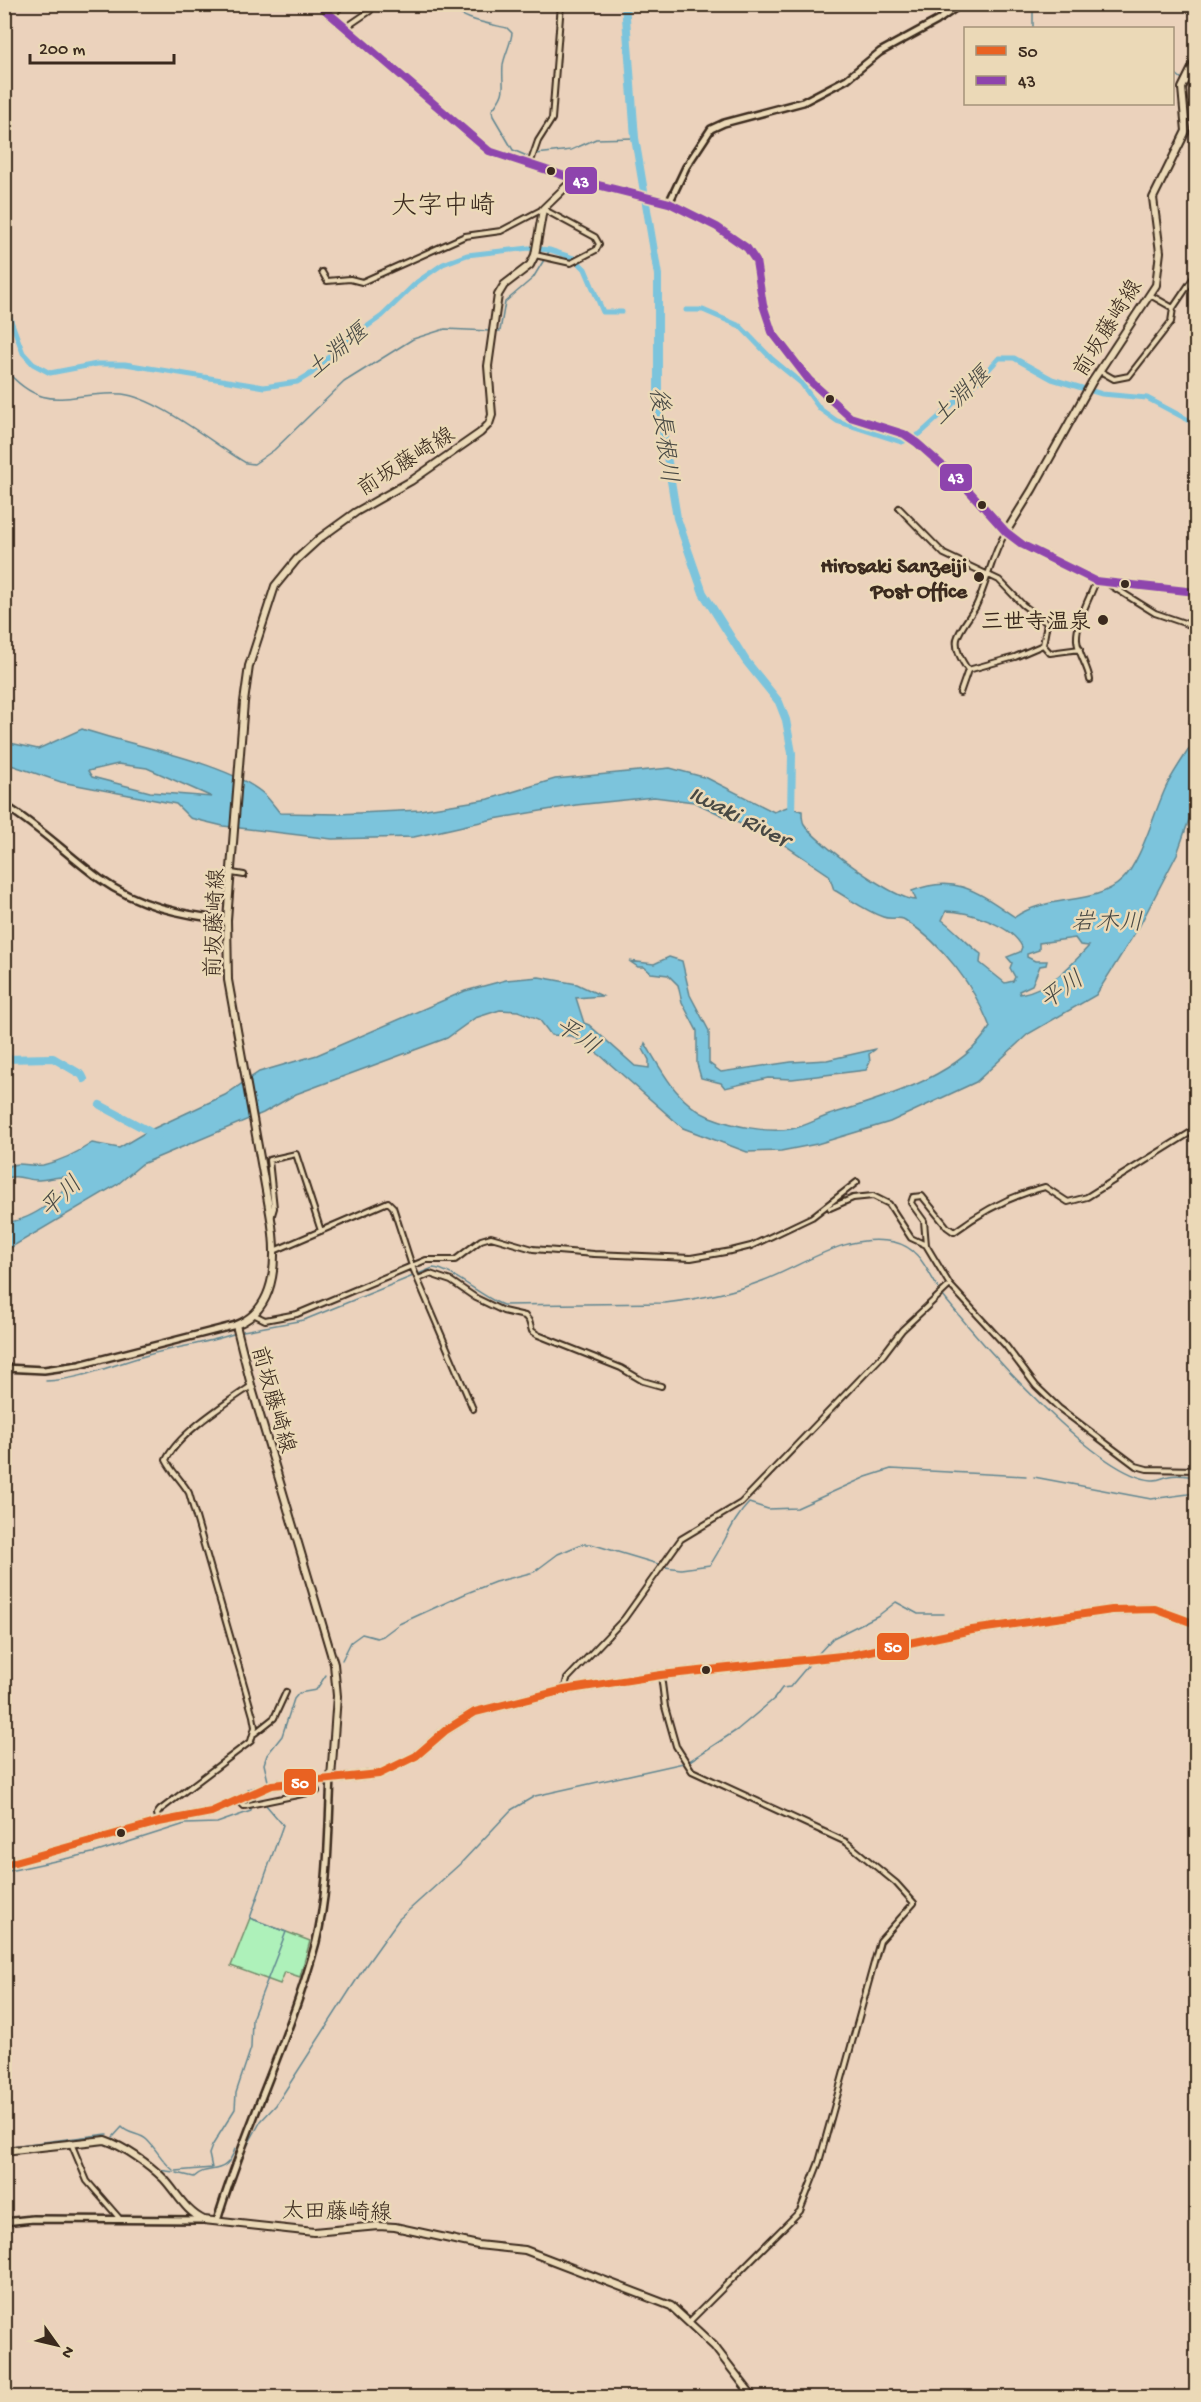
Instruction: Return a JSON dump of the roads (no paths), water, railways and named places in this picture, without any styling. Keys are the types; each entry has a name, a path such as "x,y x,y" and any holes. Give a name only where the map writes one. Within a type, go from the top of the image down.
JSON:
{"highway":[{"path":"4,1864 159,1822 211,1812 272,1785 331,1778 366,1777 397,1768 416,1756 459,1720 476,1712 564,1690 661,1675 851,1655 972,1630 1135,1608 1167,1612 1197,1624"}],"main road":[{"path":"317,4 480,146 574,179 624,190 667,203 717,227 752,254 758,270 766,319 772,332 802,371 829,400 850,417 904,434 917,443 961,482 1006,532 1047,559 1096,581 1110,585 1197,592"},
{"name":"前坂藤崎線","path":"1006,532 1092,382 1149,295 1158,277 1160,252 1153,198 1186,131 1182,88 1197,60"},
{"path":"535,254 543,209 574,179"},
{"name":"前坂藤崎線","path":"331,1778 337,1696 334,1664 251,1385 236,1325 255,1315 268,1291 274,1251 271,1218 228,980 227,920 244,702 255,646 272,593 280,578 320,538 357,512 411,481 480,433 489,424 492,410 488,366 498,295 504,285 530,265 535,254"},
{"path":"4,2151 105,2140 118,2145 163,2178 194,2215 204,2220"},
{"name":"太田藤崎線","path":"204,2220 314,2232 395,2227 478,2245 525,2250 656,2298 671,2306 714,2346 754,2397"}],"street":[{"path":"331,17 344,4"},
{"path":"530,164 538,141 552,119 561,4"},
{"path":"667,203 686,167 711,129 724,123 803,102 846,79 880,52 937,21 961,4"},
{"path":"345,28 370,11"},
{"path":"322,272 327,281 350,279 362,282 465,236 501,231 543,209 598,240 597,250 574,263 535,254"},
{"path":"1099,371 1114,379 1129,376 1171,322 1173,308 1197,274"},
{"path":"1149,295 1173,308"},
{"path":"898,508 944,554 1007,586 1023,605 1047,623 1043,645"},
{"path":"960,693 968,670 959,652 957,637 976,606 994,552 1006,532"},
{"path":"1090,680 1088,666 1077,639 1079,626 1096,581"},
{"path":"1110,585 1155,613 1197,627"},
{"path":"1043,645 1050,653 1080,649"},
{"path":"968,670 1015,657 1043,645"},
{"path":"4,805 36,825 100,879 120,891 173,912 227,920"},
{"path":"232,873 244,874"},
{"path":"1197,1129 1087,1197 1068,1202 1045,1187 1033,1190 1014,1197 954,1232 947,1227 922,1196 913,1197 911,1203 924,1221 926,1245 950,1285 1006,1346 1036,1386 1059,1408 1124,1457 1147,1469 1197,1470"},
{"path":"271,1218 273,1208 269,1160 296,1154 321,1232"},
{"path":"824,1210 857,1182"},
{"path":"255,1315 265,1320 297,1314 413,1269 426,1260 454,1260 481,1240 491,1237 533,1249 691,1258 752,1246 853,1198 873,1196 889,1204 911,1238 926,1245"},
{"path":"274,1251 388,1202 393,1207 413,1269 472,1409"},
{"path":"418,1278 430,1274 451,1281 476,1298 503,1311 525,1316 532,1330 538,1335 621,1368 643,1381 660,1386"},
{"path":"564,1690 567,1679 632,1609 681,1539 741,1503 883,1355 902,1330 950,1285"},
{"path":"4,1368 44,1370 79,1365 236,1325"},
{"path":"251,1385 200,1423 166,1460 189,1494 253,1716 255,1733"},
{"path":"661,1675 665,1707 676,1746 692,1771 846,1842 896,1883 914,1903 880,1941 819,2162 800,2211 689,2322"},
{"path":"159,1822 160,1810 251,1741 255,1733 274,1718 286,1692"},
{"path":"217,2221 303,1985 316,1940 323,1900 331,1778"},
{"path":"240,1801 244,1806 317,1791"},
{"path":"71,2143 87,2181 122,2221"},
{"path":"4,2222 33,2219 204,2220"}],"water":[{"path":"82,729 178,756 228,773 265,795 280,813 338,814 420,810 489,799 555,779 670,768 707,778 774,812 787,807 802,811 804,824 824,844 874,881 906,898 916,900 912,891 928,886 954,885 978,893 1015,917 1042,905 1099,894 1122,880 1141,849 1167,785 1196,738 1196,800 1177,854 1140,925 1096,995 1028,1034 976,1082 890,1122 817,1144 781,1151 747,1152 683,1128 601,1056 572,1036 551,1035 539,1019 518,1011 500,1010 475,1018 447,1038 296,1094 263,1113 142,1164 118,1184 5,1251 5,1222 24,1218 43,1208 60,1193 69,1177 39,1180 18,1177 5,1179 5,1168 18,1164 50,1163 69,1156 92,1143 119,1148 146,1132 225,1095 259,1072 317,1055 465,991 506,980 539,977 577,984 602,996 576,998 584,1023 635,1066 649,1068 649,1060 643,1049 645,1043 672,1086 689,1104 710,1117 739,1126 760,1129 796,1128 918,1083 960,1059 977,1044 990,1027 975,996 956,967 919,930 905,920 886,918 864,908 834,890 829,875 783,844 694,802 654,797 576,805 494,819 414,837 332,839 223,826 190,818 176,804 61,782 5,763 5,742 38,749","holes":["118,764 147,768 212,797 150,792 92,777 88,771","946,911 966,914 1000,926 1017,939 1022,947 1020,952 1007,957 1012,963 1010,968 1015,977 1013,981 1005,983 980,963 981,954 942,920","1075,938 1080,945 1089,946 1050,982 1020,994 1019,991 1032,985 1040,966 1046,965 1047,961 1035,961 1027,957 1027,954 1039,950 1039,943"]},
{"path":"669,957 682,961 690,995 709,1031 709,1063 721,1072 791,1062 827,1060 876,1049 869,1054 870,1062 866,1070 792,1079 768,1078 725,1088 721,1083 701,1078 697,1064 697,1031 682,1002 678,985 668,975 651,973 644,967 638,967 629,961 654,964"}],"waterway":[{"path":"450,4 467,18 507,28 512,33 503,65 501,97 492,110 493,116 513,150 527,156"},
{"name":"後長根川","path":"625,4 635,138 658,275 658,400 677,518 703,593 746,661 779,702 786,720 792,753 791,819"},
{"path":"1033,4 1033,27"},
{"path":"1174,73 1182,79"},
{"path":"1189,84 1196,89"},
{"path":"536,154 571,150 596,139 635,138"},
{"name":"土淵堰","path":"4,302 23,353 33,364 50,373 97,364 125,364 264,387 297,382 312,373 342,344 382,316 417,282 443,264 467,255 529,248 550,250 574,258 585,269 603,312 622,312"},
{"path":"495,331 500,331 505,302 533,278 550,250"},
{"name":"土淵堰","path":"686,310 703,310 740,326 772,359 801,383 820,409 837,421 902,442 920,434 978,381 999,358 1014,358 1052,379 1102,394 1147,398 1196,424"},
{"path":"4,368 33,393 46,397 104,394 136,397 185,423 246,463 254,464 274,450 344,382 413,339 445,329 490,331"},
{"path":"4,1059 53,1058 82,1075 84,1079"},
{"path":"100,1105 158,1136"},
{"path":"243,1331 304,1320 433,1268 448,1273 503,1305 665,1303 738,1289 842,1246 876,1240 894,1242 913,1251 920,1258 947,1301 986,1347 1042,1406 1102,1457 1129,1473 1152,1480 1176,1475 1196,1477"},
{"path":"46,1381 85,1375 148,1355 233,1334"},
{"path":"665,1567 681,1569 710,1565 738,1517 749,1503 768,1509 797,1508 866,1477 891,1469 1026,1476"},
{"path":"1034,1477 1151,1499 1196,1493"},
{"path":"342,1660 351,1642 362,1634 377,1638 383,1636 399,1624 467,1593 495,1582 534,1572 558,1554 582,1544 591,1544 658,1564"},
{"path":"817,1655 833,1638 879,1615 896,1602 918,1614 944,1614"},
{"path":"247,2146 261,2121 276,2105 364,1968 399,1919 461,1863 511,1810 535,1796 688,1762 737,1730 774,1699 782,1688 790,1687 812,1661"},
{"path":"266,1785 268,1781 264,1764 267,1755 282,1736 294,1699 299,1693 316,1690 326,1675"},
{"path":"247,1789 261,1786"},
{"path":"176,2171 212,2168 209,2154 235,2109 236,2093 251,2048 252,2019 286,1932 250,1918 283,1825 266,1805"},
{"path":"4,1872 97,1852 185,1824 217,1823 251,1811 251,1808"},
{"path":"113,2137 122,2127 144,2138 173,2170"},
{"path":"4,2147 107,2134"},
{"path":"26,2152 104,2144 114,2147"},
{"path":"177,2173 194,2177 199,2173 221,2167 231,2158 235,2149"},
{"path":"120,2150 151,2171"},
{"path":"158,2170 174,2172"}],"place":[{"name":"Hirosaki Sanzeiji Post Office","path":"979,577"},
{"name":"三世寺温泉","path":"1103,620"}],"district":[{"name":"大字中崎","path":"443,204"}],"water label":[{"name":"Iwaki River","path":"740,815"},
{"name":"岩木川","path":"1107,921"},
{"name":"平川","path":"1061,989"},
{"name":"平川","path":"578,1035"},
{"name":"平川","path":"60,1196"}]}
